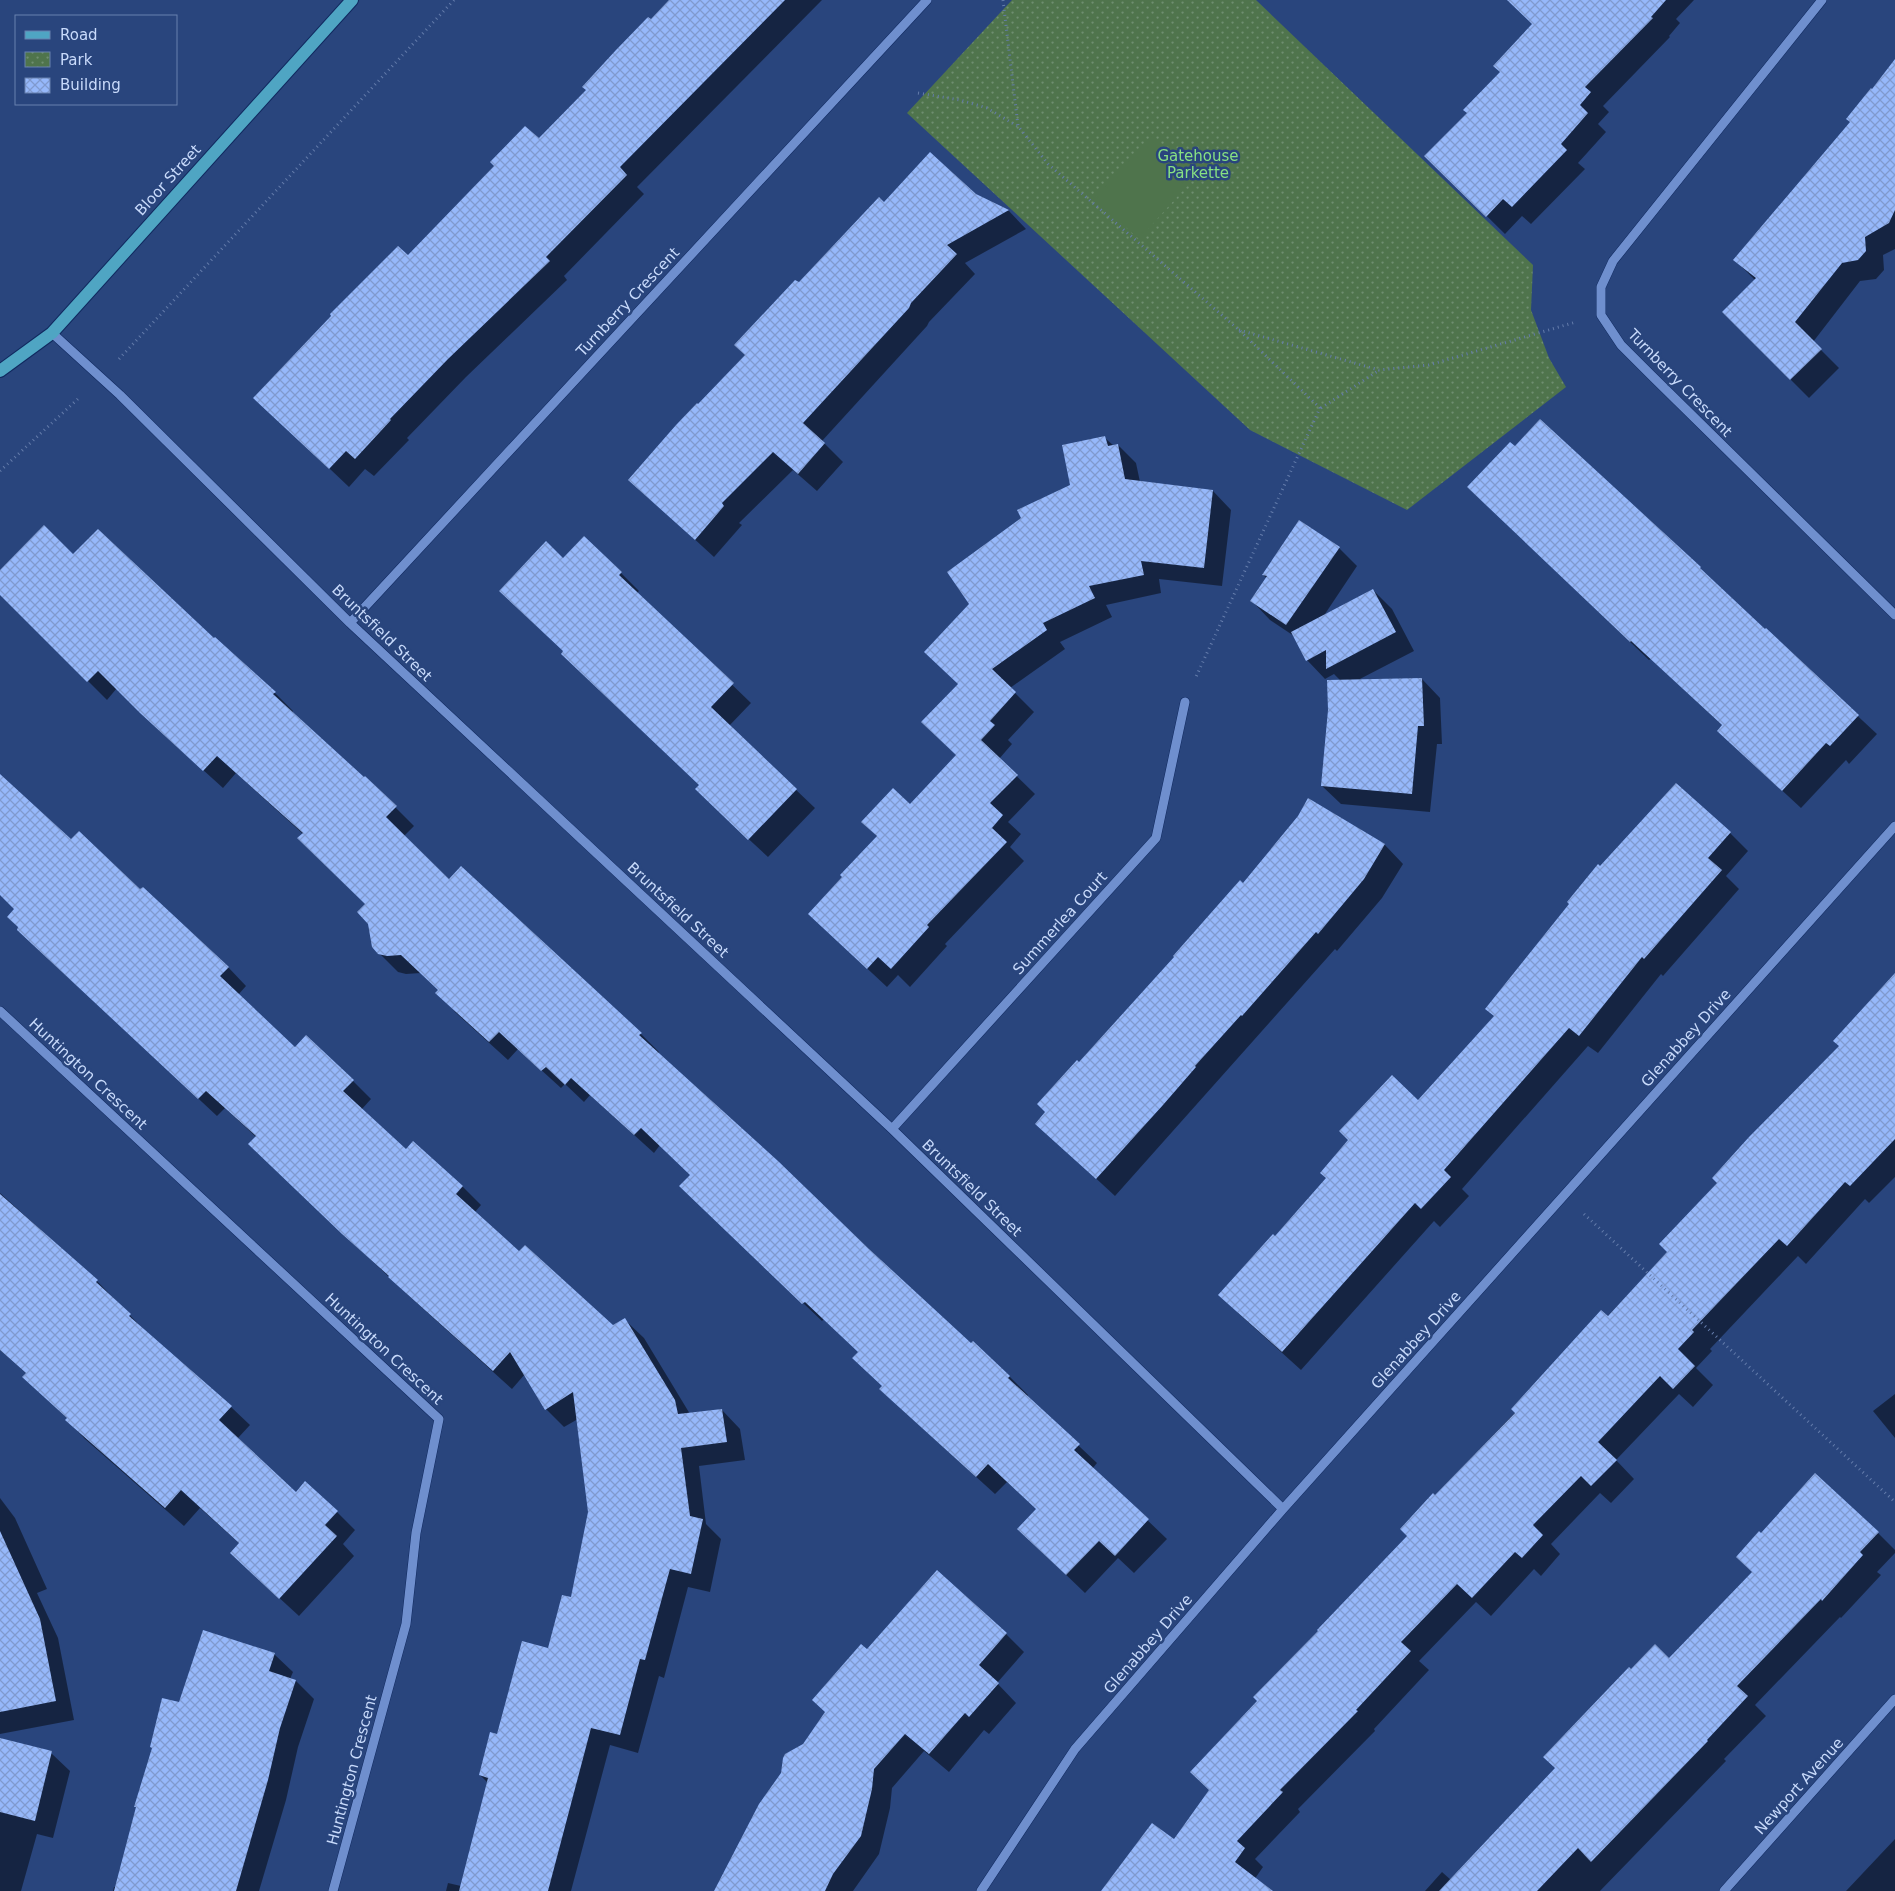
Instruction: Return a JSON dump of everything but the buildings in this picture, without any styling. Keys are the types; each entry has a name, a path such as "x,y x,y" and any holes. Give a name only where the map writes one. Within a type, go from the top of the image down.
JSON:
{"main road":[{"name":"Bloor Street","path":"0,371 52,334 352,0"}],"street":[{"name":"Turnberry Crescent","path":"350,623 927,0"},
{"path":"1601,315 1601,288 1613,261 1822,0"},
{"name":"Turnberry Crescent","path":"1601,315 1627,351 1895,615"},
{"name":"Bruntsfield Street","path":"52,334 101,378 350,623 892,1129 1283,1509"},
{"name":"Summerlea Court","path":"892,1129 1156,838 1185,702"},
{"name":"Glenabbey Drive","path":"981,1891 1076,1749 1283,1509 1895,826"},
{"name":"Huntington Crescent","path":"0,1011 439,1419 416,1533 406,1624 333,1891"},
{"name":"Newport Avenue","path":"1724,1891 1895,1699"}],"path":[{"path":"0,471 101,378 454,0"},
{"path":"1003,0 1018,126"},
{"path":"918,94 960,100 987,108 1018,126 1048,164 1239,330 1320,408"},
{"path":"1239,330 1379,370 1429,365 1601,315"},
{"path":"1185,702 1320,408 1379,370"},
{"path":"1564,1196 1895,1502"}],"green space":[{"name":"Gatehouse Parkette","path":"1012,0 1256,0 1533,265 1531,310 1549,358 1566,387 1407,510 1250,430 907,113"},
{"path":"1152,136 1196,176 1139,239 1094,199"}]}
